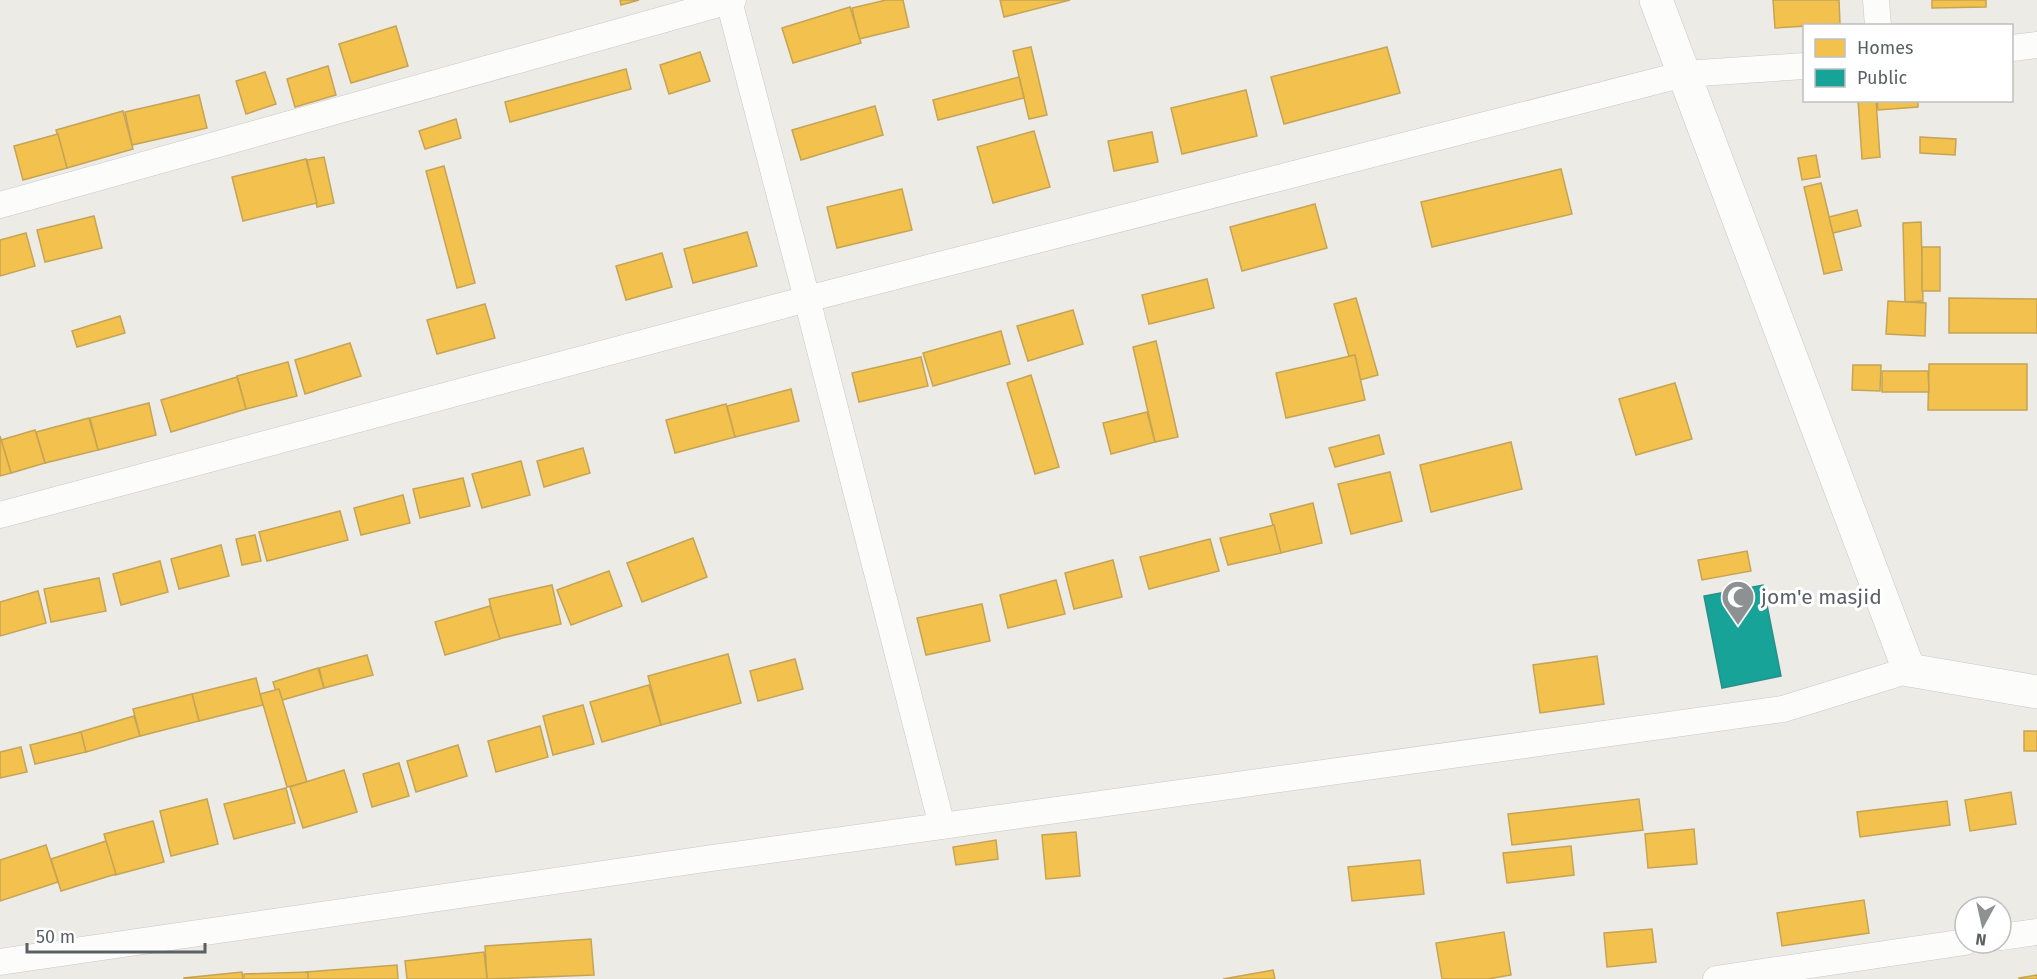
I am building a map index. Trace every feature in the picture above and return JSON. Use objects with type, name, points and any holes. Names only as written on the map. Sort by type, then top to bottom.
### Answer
[{"type":"street","points":[[1656,0],[1910,670]]},
{"type":"street","points":[[1876,0],[1878,24]]},
{"type":"street","points":[[0,205],[731,1],[942,826]]},
{"type":"street","points":[[2013,48],[2037,45]]},
{"type":"street","points":[[0,515],[807,299],[1684,74],[1803,66]]},
{"type":"street","points":[[0,962],[942,826],[1783,709],[1910,670],[2037,692]]},
{"type":"street","points":[[2013,935],[2037,932]]},
{"type":"street","points":[[1716,979],[1953,944]]},
{"type":"building: Homes","points":[[620,0],[639,0],[621,5]]},
{"type":"building: Homes","points":[[886,0],[903,0],[909,27],[859,39],[852,8]]},
{"type":"building: Homes","points":[[1000,0],[1070,0],[1004,17]]},
{"type":"building: Homes","points":[[1773,0],[1839,0],[1840,24],[1803,24],[1803,26],[1775,28]]},
{"type":"building: Homes","points":[[1932,0],[1986,0],[1986,7],[1932,8]]},
{"type":"building: Homes","points":[[850,7],[861,43],[793,63],[782,28]]},
{"type":"building: Homes","points":[[396,26],[408,66],[351,83],[339,44]]},
{"type":"building: Homes","points":[[1031,47],[1047,115],[1029,119],[1013,51]]},
{"type":"building: Homes","points":[[1387,47],[1400,93],[1284,124],[1271,77]]},
{"type":"building: Homes","points":[[700,52],[710,81],[669,94],[660,65]]},
{"type":"building: Homes","points":[[328,66],[336,95],[295,107],[287,79]]},
{"type":"building: Homes","points":[[626,69],[631,89],[510,122],[505,102]]},
{"type":"building: Homes","points":[[265,72],[276,104],[246,114],[236,81]]},
{"type":"building: Homes","points":[[1019,77],[1024,98],[938,120],[933,100]]},
{"type":"building: Homes","points":[[1246,90],[1257,136],[1182,154],[1171,108]]},
{"type":"building: Homes","points":[[199,95],[207,128],[132,145],[125,112]]},
{"type":"building: Homes","points":[[1858,102],[1876,102],[1880,157],[1862,159]]},
{"type":"building: Homes","points":[[1877,102],[1918,102],[1918,107],[1878,110]]},
{"type":"building: Homes","points":[[875,106],[883,135],[801,160],[792,130]]},
{"type":"building: Homes","points":[[123,111],[133,149],[67,168],[56,130]]},
{"type":"building: Homes","points":[[456,119],[461,138],[425,149],[419,131]]},
{"type":"building: Homes","points":[[1034,131],[1050,187],[993,203],[977,147]]},
{"type":"building: Homes","points":[[1152,132],[1158,162],[1114,171],[1108,141]]},
{"type":"building: Homes","points":[[58,134],[67,168],[23,180],[14,146]]},
{"type":"building: Homes","points":[[1920,137],[1956,139],[1955,155],[1920,153]]},
{"type":"building: Homes","points":[[1816,155],[1820,177],[1802,180],[1798,158]]},
{"type":"building: Homes","points":[[324,157],[334,203],[317,207],[307,160]]},
{"type":"building: Homes","points":[[306,159],[317,203],[243,221],[232,177]]},
{"type":"building: Homes","points":[[444,166],[475,283],[457,288],[426,171]]},
{"type":"building: Homes","points":[[1561,169],[1572,214],[1432,247],[1421,202]]},
{"type":"building: Homes","points":[[1821,183],[1842,270],[1824,274],[1804,187]]},
{"type":"building: Homes","points":[[902,189],[912,230],[837,248],[827,207]]},
{"type":"building: Homes","points":[[1315,204],[1327,248],[1242,271],[1230,227]]},
{"type":"building: Homes","points":[[1857,210],[1861,226],[1833,233],[1829,217]]},
{"type":"building: Homes","points":[[94,216],[102,248],[45,262],[37,230]]},
{"type":"building: Homes","points":[[1921,222],[1923,301],[1905,302],[1903,223]]},
{"type":"building: Homes","points":[[747,232],[757,266],[693,283],[684,249]]},
{"type":"building: Homes","points":[[26,233],[35,266],[0,276],[0,240]]},
{"type":"building: Homes","points":[[1922,247],[1940,247],[1940,291],[1922,291]]},
{"type":"building: Homes","points":[[662,253],[672,287],[626,300],[616,266]]},
{"type":"building: Homes","points":[[1207,279],[1214,308],[1149,324],[1142,295]]},
{"type":"building: Homes","points":[[1356,298],[1378,375],[1356,381],[1334,304]]},
{"type":"building: Homes","points":[[1949,298],[2037,299],[2037,333],[1949,333]]},
{"type":"building: Homes","points":[[1888,301],[1926,303],[1925,336],[1886,334]]},
{"type":"building: Homes","points":[[485,304],[495,338],[437,354],[427,320]]},
{"type":"building: Homes","points":[[1073,310],[1083,344],[1028,361],[1017,326]]},
{"type":"building: Homes","points":[[120,316],[125,333],[77,347],[72,331]]},
{"type":"building: Homes","points":[[1001,331],[1010,364],[933,386],[923,353]]},
{"type":"building: Homes","points":[[1156,341],[1178,437],[1155,442],[1133,347]]},
{"type":"building: Homes","points":[[350,343],[361,376],[305,394],[295,360]]},
{"type":"building: Homes","points":[[1355,355],[1365,400],[1286,418],[1276,373]]},
{"type":"building: Homes","points":[[921,357],[928,386],[859,402],[852,373]]},
{"type":"building: Homes","points":[[288,362],[297,396],[246,409],[237,376]]},
{"type":"building: Homes","points":[[1929,364],[2027,364],[2027,410],[1928,410]]},
{"type":"building: Homes","points":[[1853,365],[1881,365],[1880,391],[1852,390]]},
{"type":"building: Homes","points":[[1882,371],[1928,371],[1929,392],[1882,392]]},
{"type":"building: Homes","points":[[1031,375],[1059,467],[1035,474],[1007,383]]},
{"type":"building: Homes","points":[[237,377],[246,409],[171,432],[161,400]]},
{"type":"building: Homes","points":[[1675,383],[1692,439],[1636,455],[1619,399]]},
{"type":"building: Homes","points":[[791,389],[799,421],[735,437],[727,406]]},
{"type":"building: Homes","points":[[149,403],[156,435],[98,450],[90,418]]},
{"type":"building: Homes","points":[[726,404],[735,437],[675,453],[666,420]]},
{"type":"building: Homes","points":[[1147,412],[1155,442],[1111,454],[1103,423]]},
{"type":"building: Homes","points":[[89,418],[98,450],[45,463],[36,432]]},
{"type":"building: Homes","points":[[35,430],[45,463],[11,473],[1,440]]},
{"type":"building: Homes","points":[[1379,435],[1384,454],[1335,467],[1329,448]]},
{"type":"building: Homes","points":[[0,436],[11,473],[0,476]]},
{"type":"building: Homes","points":[[1511,442],[1522,489],[1431,512],[1420,465]]},
{"type":"building: Homes","points":[[583,448],[590,473],[544,487],[537,461]]},
{"type":"building: Homes","points":[[521,461],[530,495],[482,508],[472,474]]},
{"type":"building: Homes","points":[[1390,472],[1402,521],[1351,534],[1338,484]]},
{"type":"building: Homes","points":[[463,478],[470,506],[420,518],[413,489]]},
{"type":"building: Homes","points":[[403,495],[410,523],[361,535],[354,508]]},
{"type":"building: Homes","points":[[1313,503],[1322,543],[1280,553],[1270,514]]},
{"type":"building: Homes","points":[[340,511],[348,540],[267,561],[259,532]]},
{"type":"building: Homes","points":[[1274,525],[1281,553],[1228,565],[1220,538]]},
{"type":"building: Homes","points":[[255,535],[261,561],[242,565],[236,539]]},
{"type":"building: Homes","points":[[693,538],[707,577],[642,602],[627,563]]},
{"type":"building: Homes","points":[[1210,539],[1219,571],[1149,589],[1140,557]]},
{"type":"building: Homes","points":[[221,545],[229,576],[179,589],[171,559]]},
{"type":"building: Homes","points":[[1747,551],[1751,571],[1702,580],[1698,560]]},
{"type":"building: Homes","points":[[1113,560],[1122,597],[1074,609],[1065,573]]},
{"type":"building: Homes","points":[[160,561],[168,592],[121,605],[113,574]]},
{"type":"building: Homes","points":[[609,571],[622,606],[571,625],[557,590]]},
{"type":"building: Homes","points":[[99,578],[106,611],[51,622],[44,589]]},
{"type":"building: Homes","points":[[1056,580],[1065,614],[1008,628],[1000,595]]},
{"type":"building: Homes","points":[[552,585],[561,624],[498,639],[489,599]]},
{"type":"building: Homes","points":[[38,591],[46,623],[0,636],[0,602]]},
{"type":"building: Homes","points":[[982,604],[990,641],[926,655],[917,618]]},
{"type":"building: Homes","points":[[490,606],[500,639],[445,655],[435,622]]},
{"type":"building: Homes","points":[[728,654],[741,703],[661,725],[648,676]]},
{"type":"building: Homes","points":[[367,655],[373,675],[324,688],[319,668]]},
{"type":"building: Homes","points":[[1597,656],[1604,704],[1540,713],[1533,665]]},
{"type":"building: Homes","points":[[795,659],[803,689],[758,701],[750,671]]},
{"type":"building: Homes","points":[[318,668],[324,688],[279,701],[273,682]]},
{"type":"building: Homes","points":[[256,678],[263,705],[199,721],[192,694]]},
{"type":"building: Homes","points":[[649,685],[661,725],[602,742],[590,702]]},
{"type":"building: Homes","points":[[279,689],[307,782],[287,787],[260,694]]},
{"type":"building: Homes","points":[[192,694],[199,721],[140,736],[133,709]]},
{"type":"building: Homes","points":[[583,705],[594,744],[553,755],[543,716]]},
{"type":"building: Homes","points":[[134,716],[140,736],[86,752],[80,732]]},
{"type":"building: Homes","points":[[540,726],[548,757],[496,772],[488,741]]},
{"type":"building: Homes","points":[[2024,731],[2037,731],[2037,751],[2024,751]]},
{"type":"building: Homes","points":[[81,732],[86,752],[35,764],[30,745]]},
{"type":"building: Homes","points":[[458,745],[467,776],[416,792],[407,761]]},
{"type":"building: Homes","points":[[21,747],[27,772],[0,778],[0,752]]},
{"type":"building: Homes","points":[[399,763],[409,796],[372,807],[363,774]]},
{"type":"building: Homes","points":[[344,770],[357,812],[303,828],[290,787]]},
{"type":"building: Homes","points":[[286,788],[295,823],[234,839],[224,804]]},
{"type":"building: Homes","points":[[2011,792],[2016,824],[1970,831],[1965,800]]},
{"type":"building: Homes","points":[[207,799],[218,844],[171,856],[160,811]]},
{"type":"building: Homes","points":[[1639,799],[1643,830],[1512,845],[1508,814]]},
{"type":"building: Homes","points":[[1947,801],[1950,825],[1860,837],[1857,812]]},
{"type":"building: Homes","points":[[153,821],[164,862],[115,875],[104,834]]},
{"type":"building: Homes","points":[[1694,829],[1697,864],[1648,868],[1645,834]]},
{"type":"building: Homes","points":[[1076,832],[1080,876],[1046,879],[1042,835]]},
{"type":"building: Homes","points":[[996,840],[998,859],[956,865],[953,847]]},
{"type":"building: Homes","points":[[106,841],[116,874],[61,891],[51,859]]},
{"type":"building: Homes","points":[[46,845],[58,882],[0,901],[0,860]]},
{"type":"building: Homes","points":[[1571,846],[1574,875],[1507,883],[1503,853]]},
{"type":"building: Homes","points":[[1420,860],[1424,894],[1352,901],[1348,867]]},
{"type":"building: Homes","points":[[1864,900],[1869,933],[1782,946],[1777,913]]},
{"type":"building: Homes","points":[[1652,929],[1656,962],[1607,967],[1604,933]]},
{"type":"building: Homes","points":[[1504,932],[1511,975],[1488,979],[1442,979],[1436,943]]},
{"type":"building: Homes","points":[[591,939],[594,975],[487,979],[485,946]]},
{"type":"building: Homes","points":[[484,952],[487,979],[407,979],[405,961]]},
{"type":"building: Homes","points":[[397,965],[398,979],[307,979],[306,972]]},
{"type":"building: Homes","points":[[1273,970],[1275,979],[1223,979]]},
{"type":"building: Homes","points":[[242,972],[243,979],[184,979],[184,978]]},
{"type":"building: Homes","points":[[308,972],[308,979],[244,979],[244,974]]},
{"type":"building: Homes","points":[[2037,975],[2037,979],[2019,978]]},
{"type":"building: Public","points":[[1763,585],[1781,676],[1722,688],[1704,596]]},
{"type":"place","name":"jom'e masjid","points":[[1738,626]]}]
